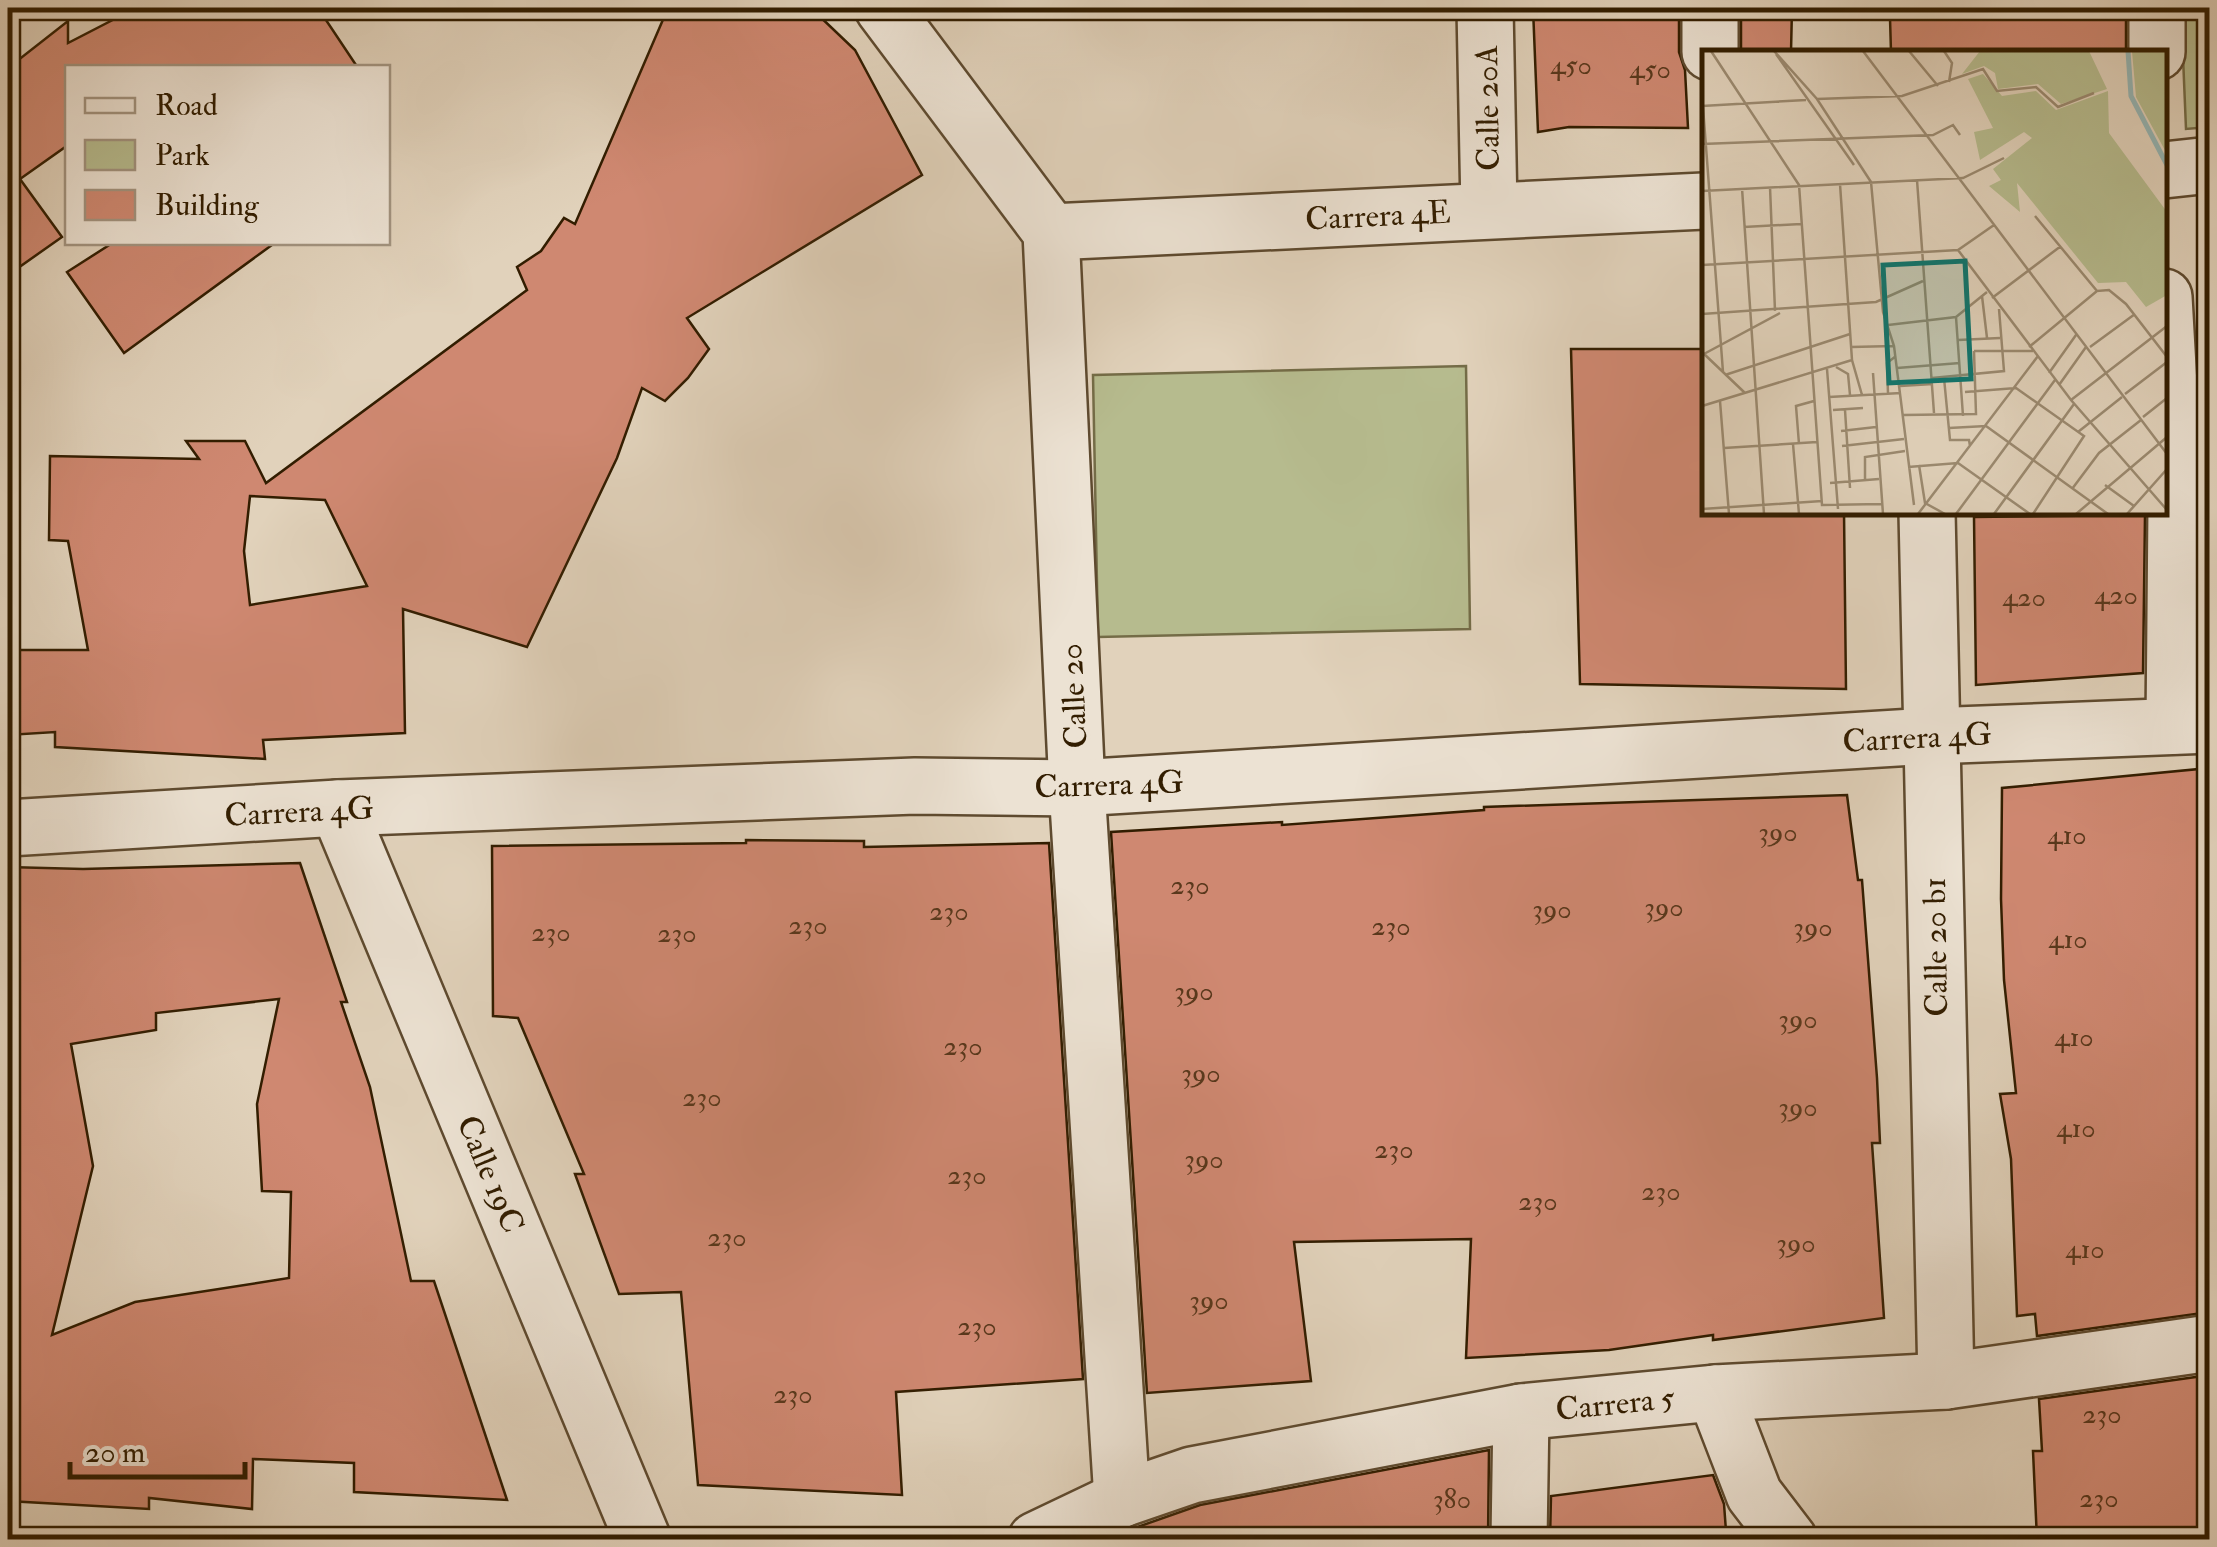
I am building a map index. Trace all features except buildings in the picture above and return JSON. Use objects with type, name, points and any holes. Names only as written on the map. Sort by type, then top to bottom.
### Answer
[{"type":"street","points":[[883,8],[1051,232]]},
{"type":"street","name":"Calle 20A","points":[[1485,8],[1488,209]]},
{"type":"street","points":[[1710,8],[1710,50]]},
{"type":"street","points":[[2157,8],[2157,50]]},
{"type":"street","points":[[2167,170],[2210,165]]},
{"type":"street","name":"Carrera 4E","points":[[1051,232],[1702,201]]},
{"type":"street","name":"Calle 20","points":[[1051,232],[1077,788],[1122,1499]]},
{"type":"street","points":[[2167,319],[2193,507],[2192,726]]},
{"type":"street","name":"Calle 20 b1","points":[[1927,515],[1946,1381]]},
{"type":"street","name":"Carrera 4G","points":[[8,828],[338,808],[915,786],[1077,788],[1930,736],[2192,726]]},
{"type":"street","name":"Calle 19C","points":[[338,808],[643,1540]]},
{"type":"street","name":"Carrera 5","points":[[1036,1540],[1122,1499],[1192,1475],[1521,1412],[1715,1393],[1946,1381],[2210,1343]]},
{"type":"street","points":[[1715,1393],[1754,1494],[1789,1540]]},
{"type":"street","points":[[1519,1540],[1521,1412]]},
{"type":"green space","points":[[2181,8],[2209,8],[2209,127],[2186,129]]},
{"type":"green space","points":[[1466,366],[1470,629],[1098,637],[1093,375]]}]
